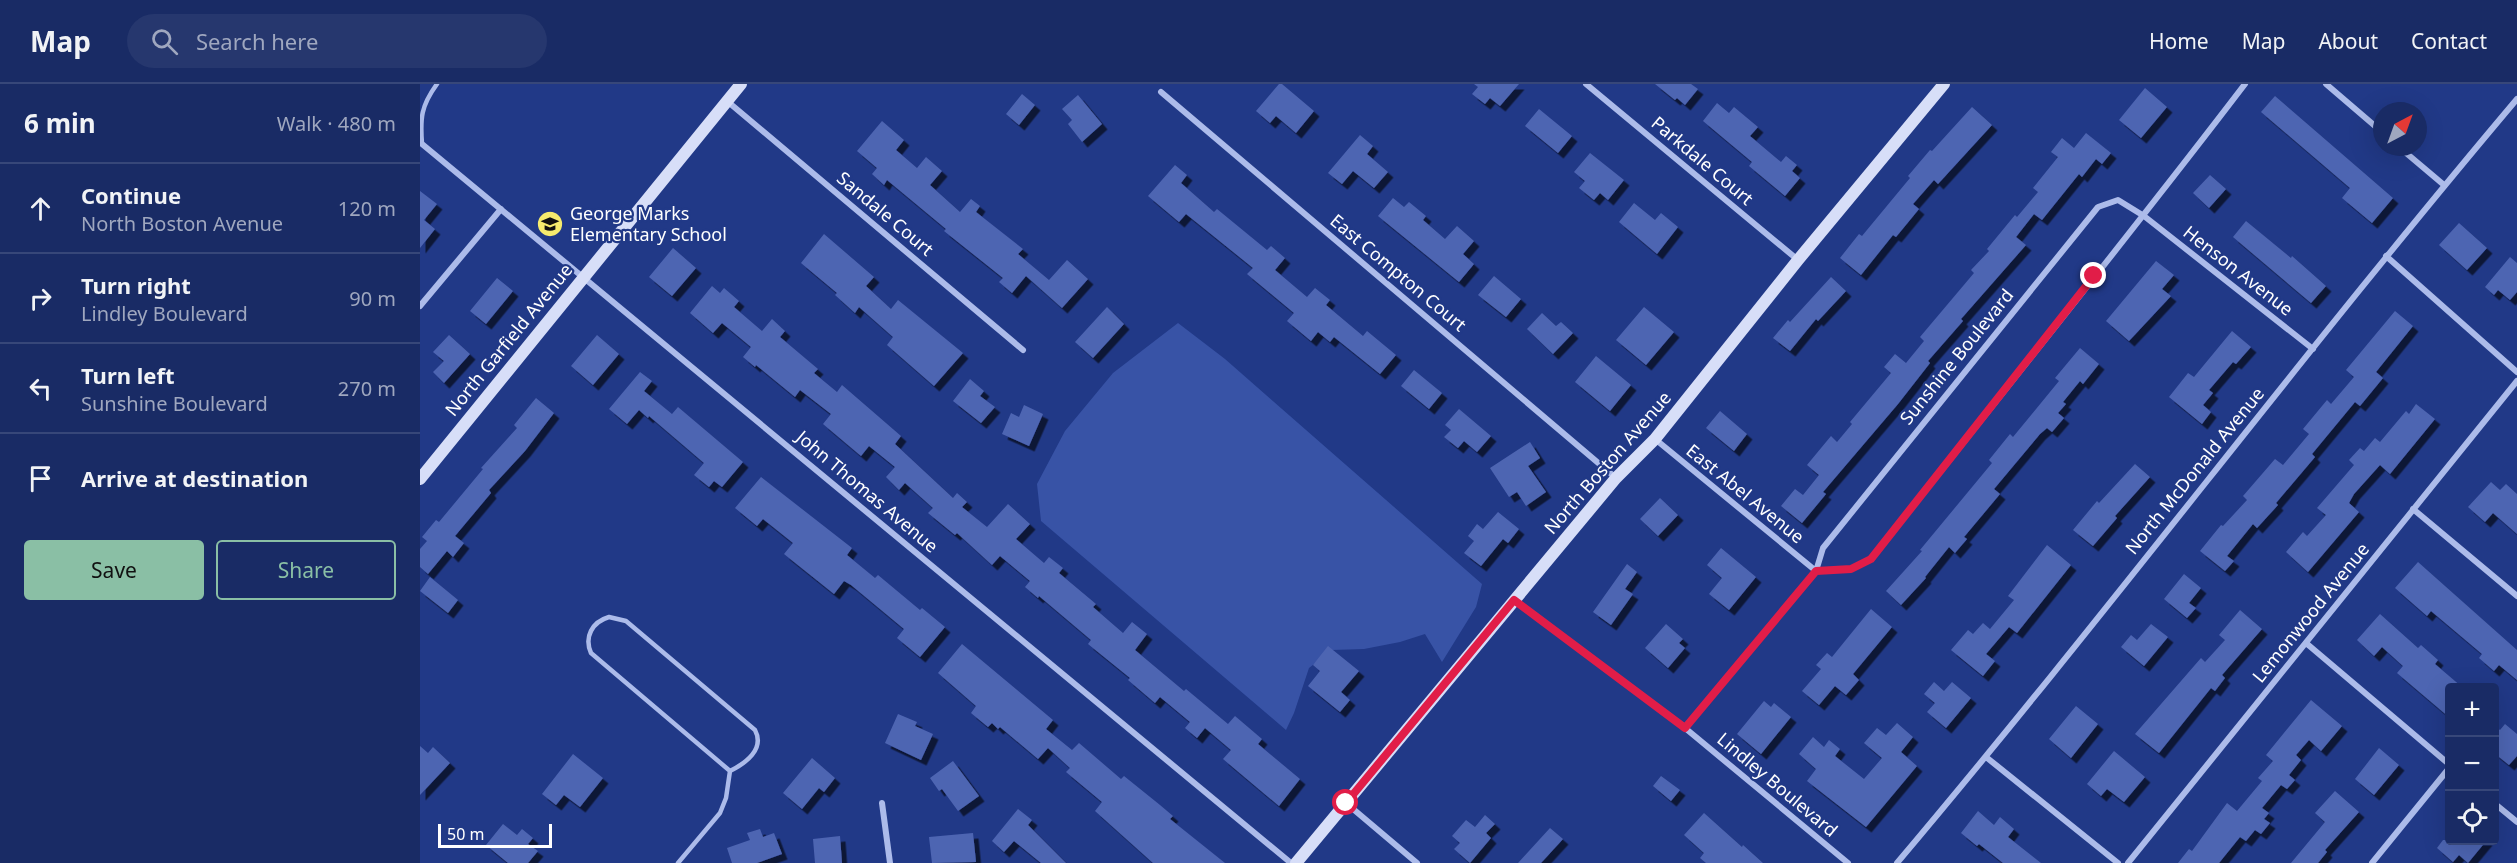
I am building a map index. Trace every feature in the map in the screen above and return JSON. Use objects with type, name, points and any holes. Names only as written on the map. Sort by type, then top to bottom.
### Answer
[{"type":"street","name":"North Garfield Avenue","points":[[420,479],[741,84]]},
{"type":"street","name":"Parkdale Court","points":[[1586,84],[1798,260]]},
{"type":"street","name":"North Boston Avenue","points":[[1294,863],[1616,478],[1655,440],[1798,260],[1944,84]]},
{"type":"street","points":[[1816,571],[1851,569],[1871,559],[2246,84]]},
{"type":"street","points":[[2326,84],[2373,124]]},
{"type":"street","name":"East Compton Court","points":[[1161,92],[1616,478]]},
{"type":"street","name":"North McDonald Avenue","points":[[1897,863],[1986,757],[2386,256],[2517,99]]},
{"type":"street","name":"Sandale Court","points":[[727,101],[1023,350]]},
{"type":"street","name":"John Thomas Avenue","points":[[421,143],[1294,863]]},
{"type":"street","points":[[2410,156],[2444,185]]},
{"type":"street","name":"Sunshine Boulevard","points":[[1685,728],[1816,571],[1823,548],[2098,207],[2118,200],[2144,216]]},
{"type":"street","points":[[420,306],[501,209]]},
{"type":"street","name":"Henson Avenue","points":[[2144,216],[2313,350]]},
{"type":"street","points":[[2386,256],[2517,372]]},
{"type":"street","name":"Lemonwood Avenue","points":[[2128,863],[2517,381]]},
{"type":"street","name":"East Abel Avenue","points":[[1655,440],[1816,571]]},
{"type":"street","points":[[2413,509],[2517,596]]},
{"type":"street","name":"Lindley Boulevard","points":[[1514,600],[1685,728],[1848,863]]},
{"type":"street","points":[[2306,642],[2445,762]]},
{"type":"street","points":[[1986,757],[2118,863]]},
{"type":"street","points":[[2372,863],[2445,772]]},
{"type":"street","points":[[882,803],[891,863]]},
{"type":"street","points":[[1346,803],[1417,863]]},
{"type":"street","points":[[2499,807],[2517,822]]},
{"type":"lane","points":[[421,143],[420,119],[427,99],[437,84]]},
{"type":"lane","points":[[678,863],[720,813],[726,798],[730,771],[744,762],[757,748],[758,740],[755,730],[626,621],[619,617],[609,617],[597,623],[588,638],[591,653],[730,771]]},
{"type":"shaded area","points":[[1178,323],[1225,359],[1482,584],[1476,607],[1442,662],[1425,634],[1364,649],[1332,650],[1309,668],[1286,730],[1041,521],[1037,484],[1065,431],[1113,373]]},
{"type":"building","points":[[1279,84],[1282,84],[1314,111],[1296,133],[1276,116],[1270,123],[1256,111]]},
{"type":"building","points":[[1474,84],[1519,84],[1500,106],[1490,98],[1485,104],[1472,94],[1478,87]]},
{"type":"building","points":[[1655,84],[1691,84],[1698,89],[1685,105]]},
{"type":"building","points":[[2145,88],[2167,107],[2141,138],[2119,120]]},
{"type":"building","points":[[1022,94],[1035,105],[1019,125],[1006,114]]},
{"type":"building","points":[[1078,95],[1102,124],[1082,142],[1068,124],[1072,120],[1062,109]]},
{"type":"building","points":[[2275,96],[2393,198],[2372,223],[2342,198],[2350,188],[2261,112]]},
{"type":"building","points":[[1717,103],[1729,113],[1734,107],[1758,127],[1750,136],[1781,162],[1786,156],[1797,165],[1792,171],[1800,178],[1785,196],[1749,166],[1752,162],[1703,121]]},
{"type":"building","points":[[1972,107],[1992,125],[1938,184],[1934,180],[1913,204],[1919,209],[1896,237],[1893,235],[1861,275],[1840,258],[1859,234],[1862,236],[1930,150],[1932,151]]},
{"type":"building","points":[[1539,109],[1572,136],[1558,153],[1525,126]]},
{"type":"building","points":[[882,121],[904,140],[896,150],[917,168],[926,157],[942,171],[930,185],[960,212],[971,199],[980,206],[976,212],[1023,249],[1018,254],[1049,280],[1067,260],[1088,279],[1062,308],[1026,276],[1012,293],[999,282],[1003,278],[944,231],[946,229],[887,180],[884,185],[872,174],[877,168],[857,151]]},
{"type":"building","points":[[2086,133],[2111,153],[2102,164],[2096,159],[2082,177],[2079,174],[2042,220],[2034,214],[2016,237],[2026,245],[1961,319],[1963,321],[1928,361],[1930,363],[1898,404],[1823,492],[1826,494],[1802,523],[1781,506],[1795,489],[1803,495],[1819,475],[1807,465],[1831,436],[1837,442],[1852,424],[1850,422],[1891,373],[1884,367],[1895,354],[1906,363],[1924,341],[1920,337],[1974,273],[1971,270],[1989,251],[1987,249],[2015,215],[2017,217],[2038,192],[2033,188],[2058,157],[2051,152],[2062,138],[2074,148]]},
{"type":"building","points":[[1360,135],[1373,146],[1367,154],[1388,172],[1374,188],[1353,171],[1342,184],[1328,173]]},
{"type":"building","points":[[1590,153],[1624,180],[1608,200],[1600,193],[1594,200],[1579,188],[1585,181],[1574,172]]},
{"type":"building","points":[[1175,165],[1187,175],[1181,183],[1214,212],[1217,209],[1267,250],[1271,246],[1285,258],[1275,270],[1307,297],[1315,288],[1330,300],[1326,305],[1363,336],[1367,331],[1396,355],[1380,374],[1334,337],[1330,342],[1318,332],[1311,341],[1287,321],[1294,313],[1247,274],[1253,268],[1186,214],[1179,222],[1148,196]]},
{"type":"building","points":[[2210,175],[2226,189],[2209,208],[2193,193]]},
{"type":"building","points":[[420,191],[437,204],[424,220],[435,229],[420,248]]},
{"type":"building","points":[[1393,198],[1404,207],[1409,202],[1426,216],[1423,220],[1445,239],[1457,226],[1474,241],[1463,254],[1474,264],[1459,282],[1378,216]]},
{"type":"building","points":[[1634,203],[1655,220],[1661,213],[1678,227],[1657,254],[1619,222]]},
{"type":"building","points":[[2246,221],[2291,258],[2292,256],[2326,286],[2311,303],[2233,237]]},
{"type":"building","points":[[2459,223],[2487,248],[2467,270],[2439,245]]},
{"type":"building","points":[[824,234],[874,277],[866,286],[891,309],[898,300],[963,353],[934,386],[887,345],[893,337],[859,307],[855,313],[835,295],[837,293],[801,263]]},
{"type":"building","points":[[673,248],[696,268],[672,296],[649,277]]},
{"type":"building","points":[[2510,257],[2517,263],[2517,292],[2510,300],[2498,290],[2494,295],[2485,287]]},
{"type":"building","points":[[2156,261],[2174,275],[2162,289],[2171,296],[2129,341],[2106,321]]},
{"type":"building","points":[[1494,276],[1521,299],[1506,317],[1478,295]]},
{"type":"building","points":[[1831,277],[1846,291],[1818,321],[1816,319],[1790,351],[1773,338]]},
{"type":"building","points":[[497,278],[513,291],[486,324],[470,311]]},
{"type":"building","points":[[712,286],[720,293],[724,288],[739,301],[734,307],[762,331],[772,319],[785,331],[780,337],[818,369],[814,373],[837,392],[842,385],[901,436],[895,444],[953,498],[957,493],[967,502],[962,507],[987,527],[1008,504],[1030,524],[1016,539],[1044,563],[1049,557],[1063,568],[1059,573],[1096,604],[1093,607],[1123,633],[1132,622],[1147,634],[1135,650],[1228,724],[1235,716],[1262,739],[1258,744],[1300,779],[1279,806],[1223,759],[1231,750],[1205,728],[1197,738],[1185,728],[1190,722],[1160,697],[1155,703],[1128,680],[1130,678],[1088,644],[1091,640],[1025,587],[1030,581],[1000,556],[992,565],[957,533],[955,535],[928,513],[933,508],[905,483],[899,490],[886,477],[895,467],[869,446],[861,456],[823,424],[831,414],[800,390],[795,397],[743,357],[751,347],[722,323],[713,333],[690,313]]},
{"type":"building","points":[[1107,307],[1124,324],[1093,358],[1075,342]]},
{"type":"building","points":[[1644,307],[1674,332],[1646,365],[1616,340]]},
{"type":"building","points":[[2395,311],[2413,326],[2376,372],[2383,378],[2360,406],[2355,402],[2312,454],[2315,457],[2276,503],[2278,505],[2257,528],[2253,524],[2227,556],[2234,561],[2225,571],[2200,551],[2221,525],[2223,526],[2247,500],[2243,496],[2275,459],[2283,465],[2309,434],[2303,429],[2327,400],[2331,404],[2354,377],[2346,370]]},
{"type":"building","points":[[1542,313],[1556,326],[1561,322],[1573,333],[1553,354],[1527,329]]},
{"type":"building","points":[[2232,331],[2251,347],[2236,364],[2233,362],[2209,390],[2213,393],[2203,405],[2211,412],[2202,424],[2169,397],[2188,373],[2194,377]]},
{"type":"building","points":[[449,335],[470,354],[444,383],[433,372],[444,361],[433,352]]},
{"type":"building","points":[[597,335],[619,354],[593,385],[571,366]]},
{"type":"building","points":[[2080,348],[2099,364],[2083,384],[2080,381],[2063,402],[2066,404],[2058,413],[2064,418],[2052,432],[2047,428],[2040,434],[1994,489],[2000,494],[1964,537],[1967,539],[1955,553],[1949,547],[1926,578],[1901,605],[1886,591],[1922,551],[1920,550],[1992,463],[1989,460],[2010,434],[2013,437],[2059,381],[2055,378]]},
{"type":"building","points":[[1596,356],[1631,385],[1610,411],[1575,382]]},
{"type":"building","points":[[1414,370],[1442,393],[1429,409],[1401,386]]},
{"type":"building","points":[[640,372],[652,381],[644,391],[672,414],[678,407],[743,462],[722,487],[714,481],[709,487],[694,475],[704,463],[649,416],[648,418],[639,410],[627,424],[609,409]]},
{"type":"building","points":[[970,379],[984,391],[980,396],[995,407],[981,423],[953,401]]},
{"type":"building","points":[[536,398],[554,413],[525,451],[489,490],[491,493],[455,536],[464,543],[453,557],[447,551],[428,574],[420,567],[420,549],[427,541],[422,537],[436,520],[439,522],[483,469],[481,468],[517,428],[514,425]]},
{"type":"building","points":[[2416,404],[2435,419],[2390,474],[2380,465],[2354,494],[2349,503],[2359,512],[2308,572],[2286,552],[2303,532],[2307,536],[2326,515],[2317,508],[2354,465],[2349,460],[2360,448],[2364,451],[2375,438],[2380,442],[2406,411],[2409,414]]},
{"type":"building","points":[[1024,405],[1043,414],[1029,446],[1002,434],[1011,413],[1019,417]]},
{"type":"building","points":[[1459,409],[1491,436],[1477,452],[1464,441],[1458,448],[1444,437],[1451,430],[1445,425]]},
{"type":"building","points":[[1720,411],[1747,434],[1734,451],[1706,428]]},
{"type":"building","points":[[1530,442],[1540,458],[1528,466],[1546,492],[1526,506],[1517,492],[1509,497],[1490,468]]},
{"type":"building","points":[[2135,464],[2150,477],[2115,516],[2117,518],[2093,546],[2073,530],[2097,501],[2099,503]]},
{"type":"building","points":[[761,477],[852,548],[847,555],[875,578],[878,575],[920,610],[922,608],[945,627],[920,657],[897,638],[904,629],[851,585],[844,581],[834,594],[784,554],[793,543],[763,519],[757,526],[735,508]]},
{"type":"building","points":[[2491,482],[2500,490],[2506,484],[2517,494],[2517,534],[2493,513],[2485,522],[2468,507]]},
{"type":"building","points":[[1660,498],[1678,515],[1658,536],[1640,519]]},
{"type":"building","points":[[1498,512],[1519,529],[1508,543],[1503,539],[1481,566],[1464,553],[1474,541],[1468,536],[1477,524],[1483,529]]},
{"type":"building","points":[[2047,545],[2071,565],[2017,633],[2009,627],[1986,654],[1995,661],[1983,676],[1951,650],[1968,630],[1973,634],[1983,623],[1990,629],[2014,600],[2008,596]]},
{"type":"building","points":[[1721,548],[1756,577],[1729,610],[1709,594],[1722,578],[1707,565]]},
{"type":"building","points":[[2418,562],[2517,650],[2517,680],[2499,665],[2494,671],[2479,658],[2482,654],[2431,611],[2427,616],[2395,588]]},
{"type":"building","points":[[1627,564],[1637,572],[1625,589],[1633,594],[1611,625],[1593,612]]},
{"type":"building","points":[[2184,574],[2201,588],[2189,603],[2196,608],[2187,618],[2164,599]]},
{"type":"building","points":[[430,577],[458,600],[448,613],[420,591]]},
{"type":"building","points":[[1871,609],[1892,627],[1853,674],[1859,680],[1846,695],[1835,686],[1819,705],[1802,691],[1821,669],[1816,665],[1827,653],[1832,657]]},
{"type":"building","points":[[2240,610],[2262,629],[2222,675],[2225,678],[2215,691],[2211,688],[2159,753],[2135,734],[2201,658],[2205,662],[2225,640],[2219,635]]},
{"type":"building","points":[[2380,614],[2418,648],[2421,645],[2438,660],[2435,664],[2457,683],[2445,683],[2445,714],[2397,673],[2403,666],[2382,647],[2374,656],[2357,640]]},
{"type":"building","points":[[1666,624],[1683,639],[1679,643],[1685,648],[1668,668],[1645,648]]},
{"type":"building","points":[[2151,624],[2168,637],[2144,666],[2121,647],[2131,635],[2137,640]]},
{"type":"building","points":[[962,644],[1053,720],[1046,729],[1072,750],[1079,743],[1121,779],[1124,776],[1173,816],[1170,819],[1225,863],[1153,863],[1095,811],[1102,802],[1066,772],[1070,768],[1048,748],[1038,759],[1000,727],[998,729],[992,723],[988,727],[971,713],[976,706],[938,673]]},
{"type":"building","points":[[1328,646],[1359,671],[1341,692],[1350,700],[1340,712],[1308,686],[1320,671],[1313,665]]},
{"type":"building","points":[[1934,682],[1944,691],[1952,682],[1971,698],[1946,728],[1927,712],[1935,703],[1924,694]]},
{"type":"building","points":[[2311,700],[2342,726],[2321,751],[2309,740],[2296,755],[2301,760],[2289,775],[2295,780],[2287,789],[2281,785],[2262,808],[2269,813],[2264,819],[2270,823],[2261,834],[2255,830],[2246,841],[2240,837],[2219,863],[2178,863],[2189,849],[2192,851],[2227,803],[2237,811],[2262,781],[2258,778],[2273,761],[2266,755]]},
{"type":"building","points":[[1764,701],[1771,707],[1774,703],[1791,717],[1761,754],[1737,734]]},
{"type":"building","points":[[2076,706],[2098,724],[2071,758],[2049,739]]},
{"type":"building","points":[[898,714],[917,722],[915,726],[933,734],[921,760],[885,743]]},
{"type":"building","points":[[1897,723],[1913,737],[1901,752],[1917,766],[1866,827],[1807,781],[1816,769],[1799,754],[1813,737],[1824,747],[1829,740],[1840,749],[1835,756],[1864,779],[1882,758],[1864,743],[1877,728],[1886,735]]},
{"type":"building","points":[[2505,724],[2517,734],[2517,756],[2509,765],[2499,757],[2500,730]]},
{"type":"building","points":[[420,746],[428,753],[433,747],[450,763],[420,795]]},
{"type":"building","points":[[2379,748],[2399,765],[2374,795],[2355,779]]},
{"type":"building","points":[[2114,751],[2145,777],[2124,802],[2107,789],[2101,796],[2087,784]]},
{"type":"building","points":[[573,754],[603,778],[580,807],[564,795],[556,805],[542,794]]},
{"type":"building","points":[[812,758],[835,778],[824,792],[819,788],[802,809],[783,793]]},
{"type":"building","points":[[953,761],[979,796],[958,811],[942,789],[939,791],[930,778]]},
{"type":"building","points":[[1661,776],[1680,790],[1671,801],[1653,786]]},
{"type":"building","points":[[2335,791],[2359,812],[2325,850],[2327,852],[2318,863],[2291,863],[2325,822],[2315,813]]},
{"type":"building","points":[[1018,809],[1032,820],[1028,825],[1066,863],[1041,863],[1014,841],[1004,852],[992,841]]},
{"type":"building","points":[[1978,811],[1994,825],[2000,817],[2014,829],[2008,837],[2041,863],[2003,863],[1961,833]]},
{"type":"building","points":[[1704,813],[1763,863],[1706,863],[1700,858],[1704,853],[1684,835]]},
{"type":"building","points":[[1485,815],[1495,824],[1486,833],[1491,838],[1470,863],[1454,849],[1460,843],[1452,836],[1466,820],[1475,827]]},
{"type":"building","points":[[503,824],[517,835],[522,829],[533,838],[528,844],[538,851],[528,863],[508,863],[486,845]]},
{"type":"building","points":[[1550,828],[1563,839],[1541,863],[1518,863]]},
{"type":"building","points":[[760,829],[763,837],[774,833],[782,854],[757,863],[732,863],[727,848],[750,840],[747,833]]},
{"type":"building","points":[[973,833],[976,862],[932,863],[929,837]]},
{"type":"building","points":[[840,836],[842,863],[815,863],[813,839]]},
{"type":"building","points":[[2443,840],[2445,840],[2445,845],[2483,845],[2468,863],[2459,855],[2453,862],[2437,848]]},
{"type":"place","name":"George Marks Elementary School","points":[[550,224]]},
{"type":"route","points":[[1346,803],[1514,600],[1685,728],[1816,571],[1851,569],[1871,559],[2094,276]]}]
